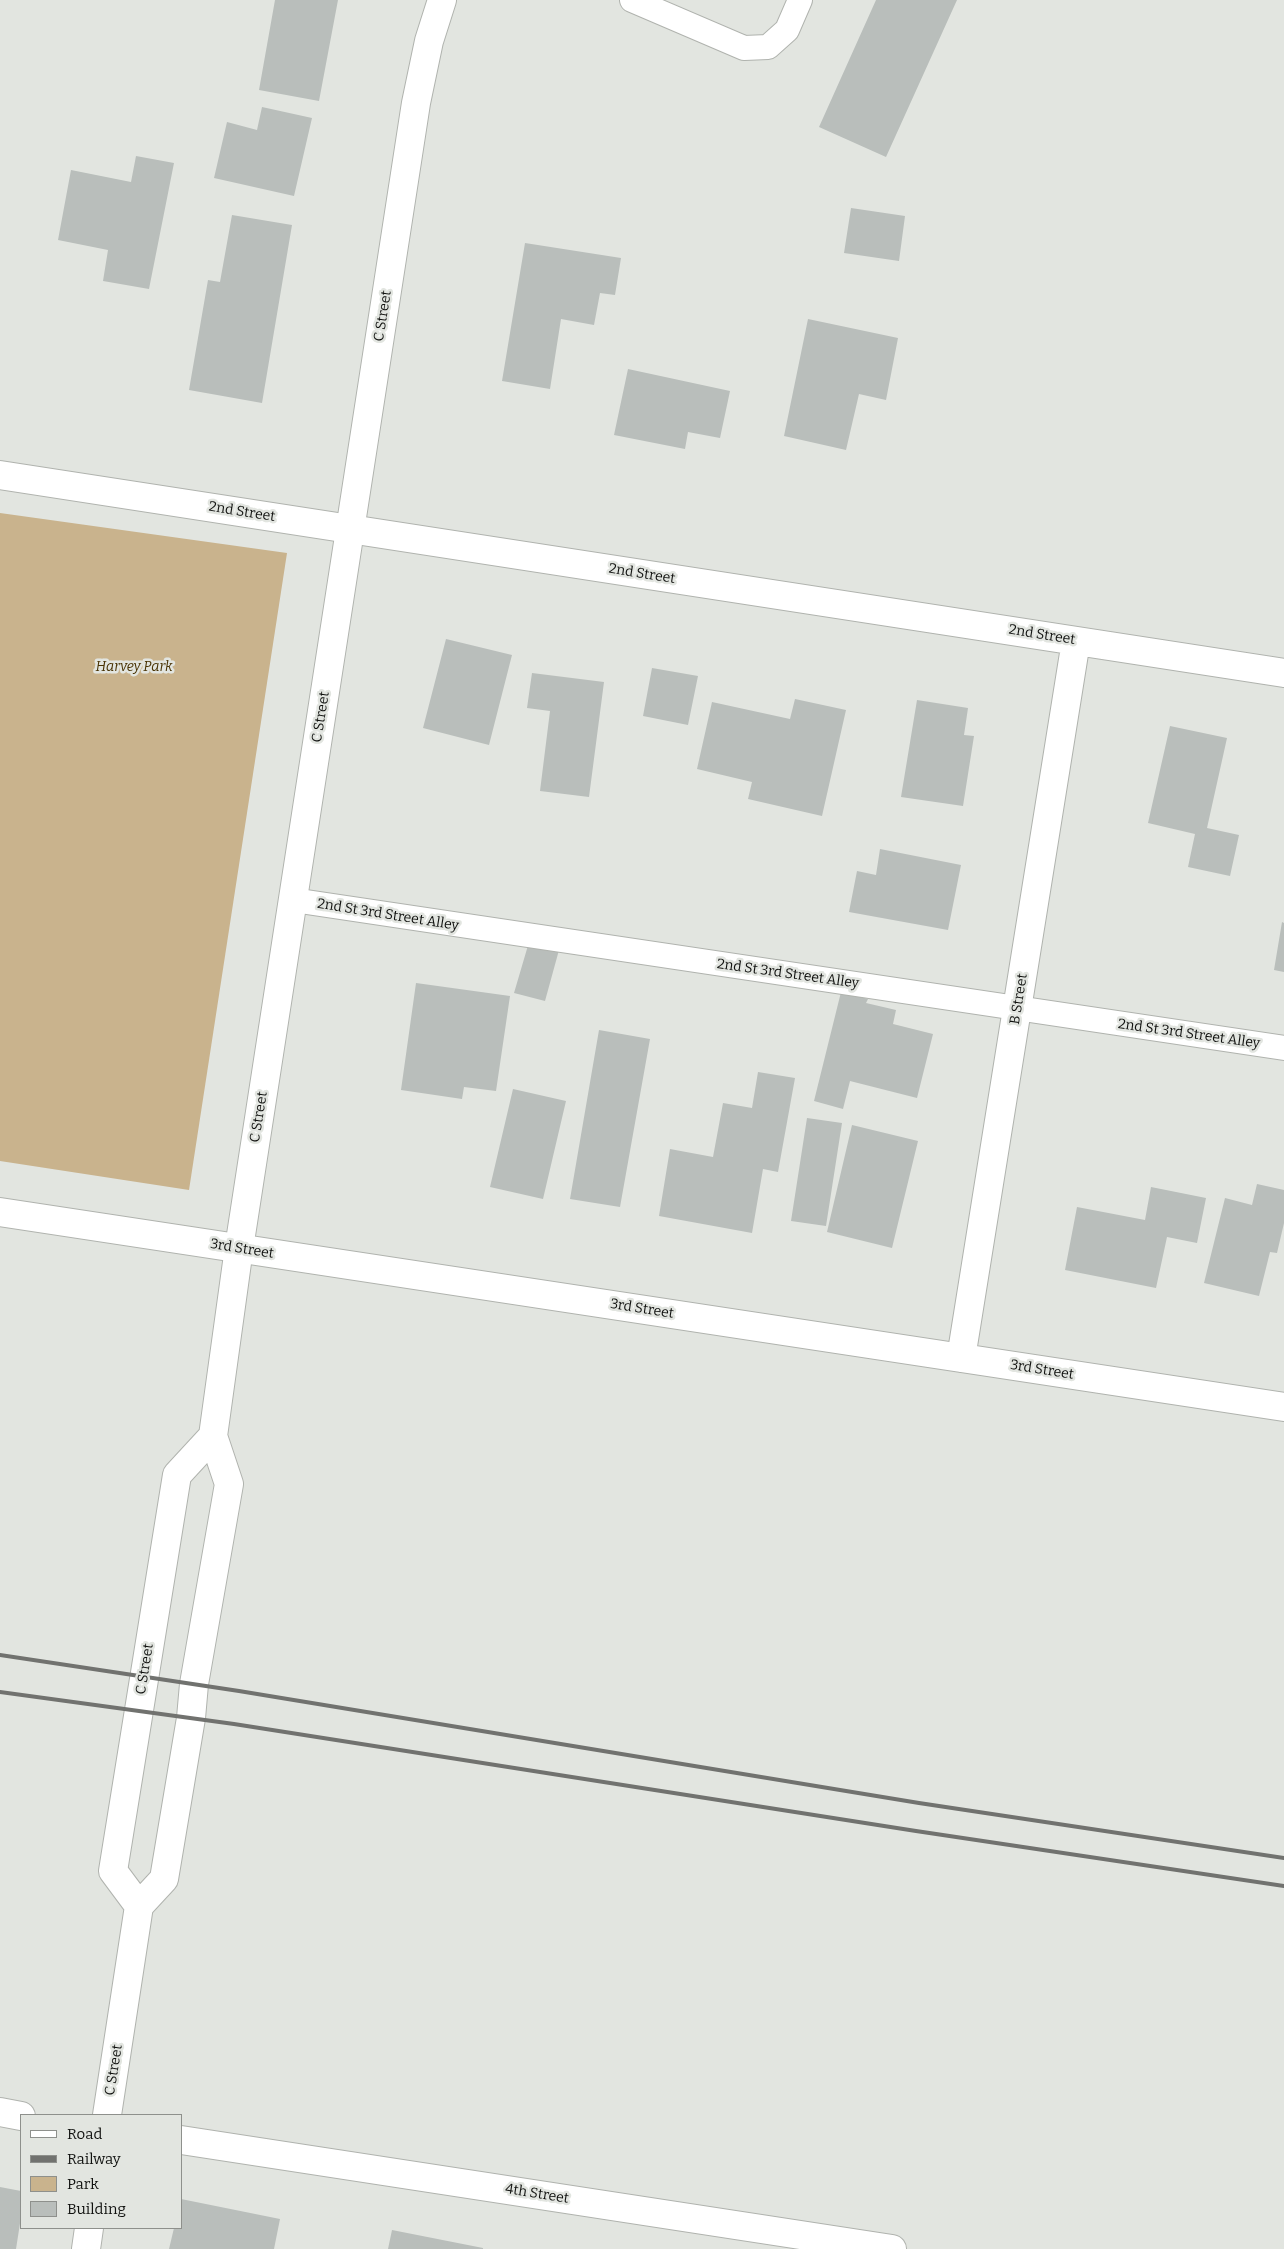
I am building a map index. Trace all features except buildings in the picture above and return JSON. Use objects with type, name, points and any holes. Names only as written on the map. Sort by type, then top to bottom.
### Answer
[{"type":"street","name":"C Street","points":[[107,2114],[139,1906],[164,1879],[191,1718],[194,1684],[229,1484],[213,1436],[239,1248],[416,103],[429,41],[442,0]]},
{"type":"street","name":"2nd Street","points":[[0,475],[1284,672]]},
{"type":"street","name":"B Street","points":[[961,1358],[1076,641]]},
{"type":"street","name":"3rd Street","points":[[0,1212],[1284,1407]]},
{"type":"street","name":"C Street","points":[[139,1906],[113,1870],[177,1475],[213,1436]]},
{"type":"street","points":[[0,2112],[20,2116]]},
{"type":"street","name":"4th Street","points":[[182,2140],[827,2244],[892,2249]]},
{"type":"street","points":[[86,2249],[89,2229]]},
{"type":"lane","points":[[632,0],[744,48],[768,47],[787,30],[800,0]]},
{"type":"lane","name":"2nd St 3rd Street Alley","points":[[293,900],[1284,1048]]},
{"type":"green space","name":"Harvey Park","points":[[0,513],[287,553],[189,1190],[0,1161]]},
{"type":"railway","points":[[0,1655],[239,1691],[919,1803],[1284,1858]]},
{"type":"railway","points":[[0,1692],[234,1724],[916,1831],[1284,1886]]}]
